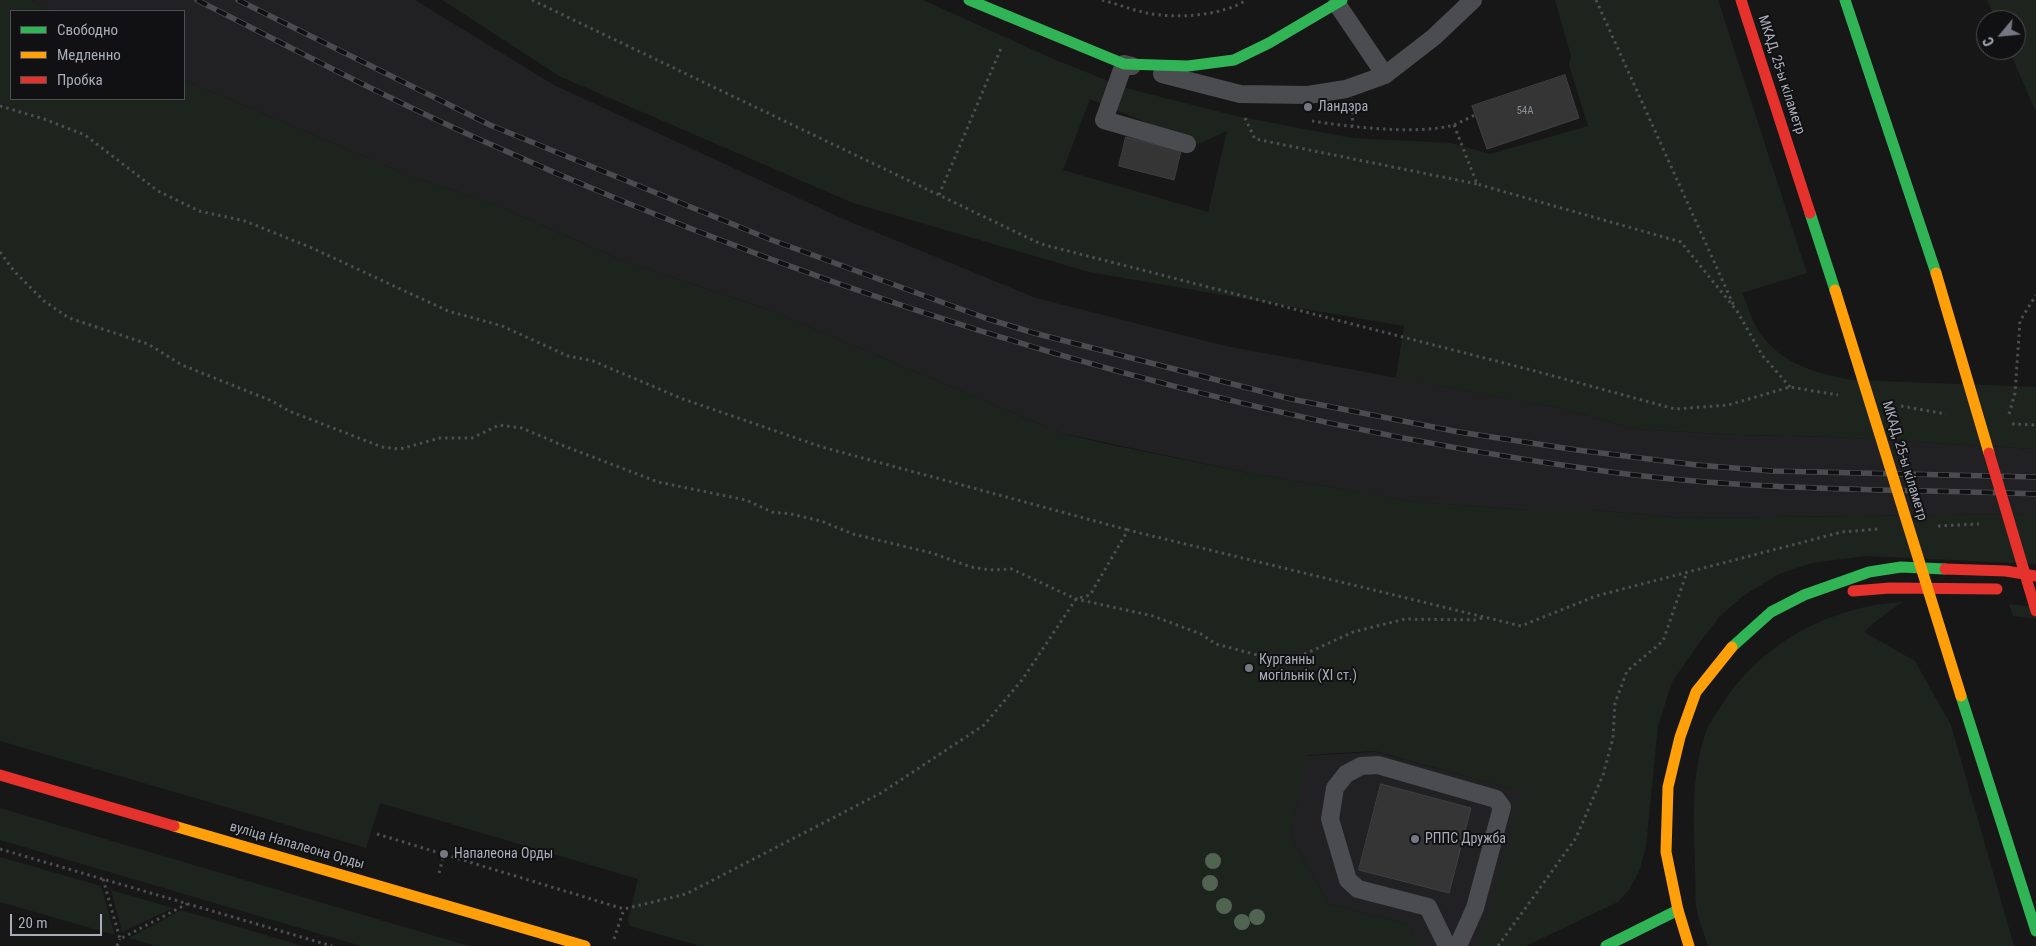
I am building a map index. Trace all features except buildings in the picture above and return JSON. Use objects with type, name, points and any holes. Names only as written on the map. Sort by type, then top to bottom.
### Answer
[{"type":"main road","points":[[969,0],[1124,64],[1188,66],[1234,60],[1269,43],[1339,2]]},
{"type":"main road","name":"МКАД, 25-ы кіламетр","points":[[1741,0],[2036,931]]},
{"type":"main road","points":[[1845,0],[1936,273],[2036,611]]},
{"type":"main road","points":[[1689,946],[1678,910],[1666,852],[1668,788],[1680,737],[1696,692],[1728,650],[1771,612],[1804,595],[1869,572],[1901,567],[2006,571],[2036,576]]},
{"type":"main road","points":[[1804,595],[1890,588],[2036,591]]},
{"type":"main road","name":"вуліца Напалеона Орды","points":[[0,775],[585,946]]},
{"type":"main road","points":[[1606,946],[1678,910]]},
{"type":"lane","points":[[1187,144],[1104,120],[1124,64],[1240,94],[1308,95],[1346,89],[1385,75],[1434,37],[1473,0]]},
{"type":"lane","points":[[1339,2],[1385,75]]},
{"type":"lane","points":[[1447,946],[1428,907],[1358,889],[1348,880],[1330,819],[1335,788],[1346,774],[1361,766],[1378,765],[1496,799],[1502,808],[1475,908],[1458,946]]},
{"type":"path","points":[[532,0],[1041,244],[1535,371],[1675,409],[1728,405],[1790,387],[1839,396]]},
{"type":"path","points":[[1102,0],[1149,14],[1199,16],[1225,9],[1246,0]]},
{"type":"path","points":[[1596,0],[1737,311],[1762,354],[1790,387]]},
{"type":"path","points":[[939,195],[1014,19]]},
{"type":"path","points":[[0,106],[44,119],[85,135],[158,191],[199,211],[245,222],[295,241],[448,311],[502,326],[568,356],[593,361],[684,399],[822,447],[1128,530],[1521,626],[1596,596],[1842,532],[1881,529]]},
{"type":"path","points":[[1251,114],[1242,113],[1255,139],[1477,184],[1681,242],[1737,311]]},
{"type":"path","points":[[1306,120],[1352,127],[1424,129],[1454,125],[1475,115]]},
{"type":"path","points":[[1454,125],[1477,184]]},
{"type":"path","points":[[0,252],[14,271],[44,301],[68,318],[148,344],[182,365],[272,401],[289,411],[340,429],[382,447],[400,449],[440,438],[472,438],[499,425],[522,428],[658,482],[746,500],[772,512],[821,521],[853,534],[932,553],[971,567],[990,570],[1012,569],[1076,599],[1153,616],[1201,634],[1216,644],[1280,661],[1306,653],[1353,632],[1405,619],[1476,620],[1485,617]]},
{"type":"path","points":[[2008,416],[2015,393],[2020,321],[2036,295]]},
{"type":"path","points":[[1898,406],[1947,414]]},
{"type":"path","points":[[2006,424],[2036,425]]},
{"type":"path","points":[[1930,526],[1988,524]]},
{"type":"path","points":[[377,834],[624,909],[686,894],[881,793],[984,726],[1022,680],[1076,599],[1090,594],[1128,530]]},
{"type":"path","points":[[1498,946],[1576,838],[1603,775],[1613,738],[1615,703],[1627,671],[1663,641],[1686,572]]},
{"type":"path","points":[[0,849],[332,946]]},
{"type":"path","points":[[103,879],[120,939],[117,946]]},
{"type":"path","points":[[120,939],[188,904]]},
{"type":"path","points":[[612,946],[624,909]]},
{"type":"shaded area","points":[[0,0],[32,0],[48,10],[10,10],[10,100],[185,100],[185,80],[408,175],[491,203],[619,259],[769,310],[1061,433],[1244,472],[1417,502],[1528,510],[1592,510],[1683,518],[2036,514],[2036,564],[1866,556],[1812,563],[1779,574],[1743,596],[1720,616],[1672,682],[1658,726],[1646,847],[1640,869],[1630,889],[1618,902],[1526,946],[1478,946],[1523,792],[1375,751],[1308,755],[1290,835],[1329,904],[1408,924],[1419,946],[700,946],[630,926],[628,920],[638,879],[380,803],[366,848],[0,741]]},
{"type":"shaded area","points":[[32,0],[415,0],[554,85],[846,220],[1036,298],[1226,346],[1559,408],[1636,429],[1737,435],[1834,437],[2036,449],[2036,514],[1683,518],[1592,510],[1528,510],[1416,502],[1244,472],[1061,433],[769,310],[619,259],[491,203],[408,175],[185,80],[185,10],[48,10]]},
{"type":"shaded area","points":[[442,0],[923,0],[1051,58],[1126,88],[1236,116],[1352,138],[1451,143],[1490,154],[1588,126],[1569,65],[1571,56],[1555,0],[1718,0],[1807,273],[1742,293],[1755,325],[1763,338],[1773,348],[1797,364],[1824,374],[1853,380],[2036,387],[2036,449],[1834,437],[1737,435],[1636,429],[1559,408],[1396,378],[1404,326],[1089,272],[853,203],[561,77]],"holes":[[[1090,99],[1198,144],[1227,131],[1208,212],[1063,170]]]},
{"type":"shaded area","points":[[1987,0],[2036,0],[2036,112],[2013,60],[2026,60],[2026,10],[1992,10]]},
{"type":"shaded area","points":[[1902,602],[1864,632],[1915,661],[1951,725],[2014,946],[1708,946],[1699,919],[1696,901],[1694,802],[1697,766],[1706,732],[1711,722],[1737,684],[1755,664],[1799,632],[1823,620],[1849,611],[1875,605]]},
{"type":"shaded area","points":[[2009,604],[2036,607],[2036,619],[2013,616]]},
{"type":"shaded area","points":[[1376,752],[1524,792],[1479,946],[1419,946],[1408,924],[1329,904],[1290,835],[1307,756]]},
{"type":"shaded area","points":[[0,808],[469,946],[361,946],[0,840]]},
{"type":"shaded area","points":[[0,857],[101,886],[115,935],[0,902]]},
{"type":"shaded area","points":[[111,890],[173,908],[122,932]]},
{"type":"shaded area","points":[[181,910],[303,946],[156,946],[129,938]]},
{"type":"railway","points":[[197,0],[411,108],[618,199],[755,253],[894,303],[1035,347],[1177,387],[1321,421],[1465,449],[1611,472],[1717,483],[1770,486],[2036,494]]},
{"type":"railway","points":[[238,0],[490,125],[769,239],[988,319],[1034,333],[1291,399],[1459,432],[1577,450],[1697,465],[1772,471],[2036,477]]},
{"type":"traffic: fast","points":[[969,0],[1124,64],[1188,66],[1234,60],[1269,43],[1342,0]]},
{"type":"traffic: fast","points":[[1845,0],[1936,273]]},
{"type":"traffic: fast","points":[[1810,213],[1835,290]]},
{"type":"traffic: fast","points":[[1732,647],[1771,612],[1804,595],[1869,572],[1901,567],[1945,569]]},
{"type":"traffic: fast","points":[[1961,696],[2036,931]]},
{"type":"traffic: fast","points":[[1606,946],[1678,910]]},
{"type":"traffic: slow","points":[[1936,273],[1989,453]]},
{"type":"traffic: slow","points":[[1835,290],[1961,696]]},
{"type":"traffic: slow","points":[[1689,946],[1678,910],[1666,852],[1668,787],[1680,737],[1696,692],[1732,647]]},
{"type":"traffic: slow","points":[[174,826],[585,946]]},
{"type":"traffic: jam","points":[[1741,0],[1810,213]]},
{"type":"traffic: jam","points":[[1989,453],[2036,611]]},
{"type":"traffic: jam","points":[[1945,569],[2006,571],[2036,576]]},
{"type":"traffic: jam","points":[[1853,591],[1890,588],[1997,589]]},
{"type":"traffic: jam","points":[[0,775],[174,826]]},
{"type":"place","name":"Ландэра","points":[[1308,107]]},
{"type":"place","name":"Курганны могільнік (XI ст.)","points":[[1249,668]]},
{"type":"place","name":"РППС Дружба","points":[[1415,839]]},
{"type":"place","name":"Напалеона Орды","points":[[444,854]]}]
